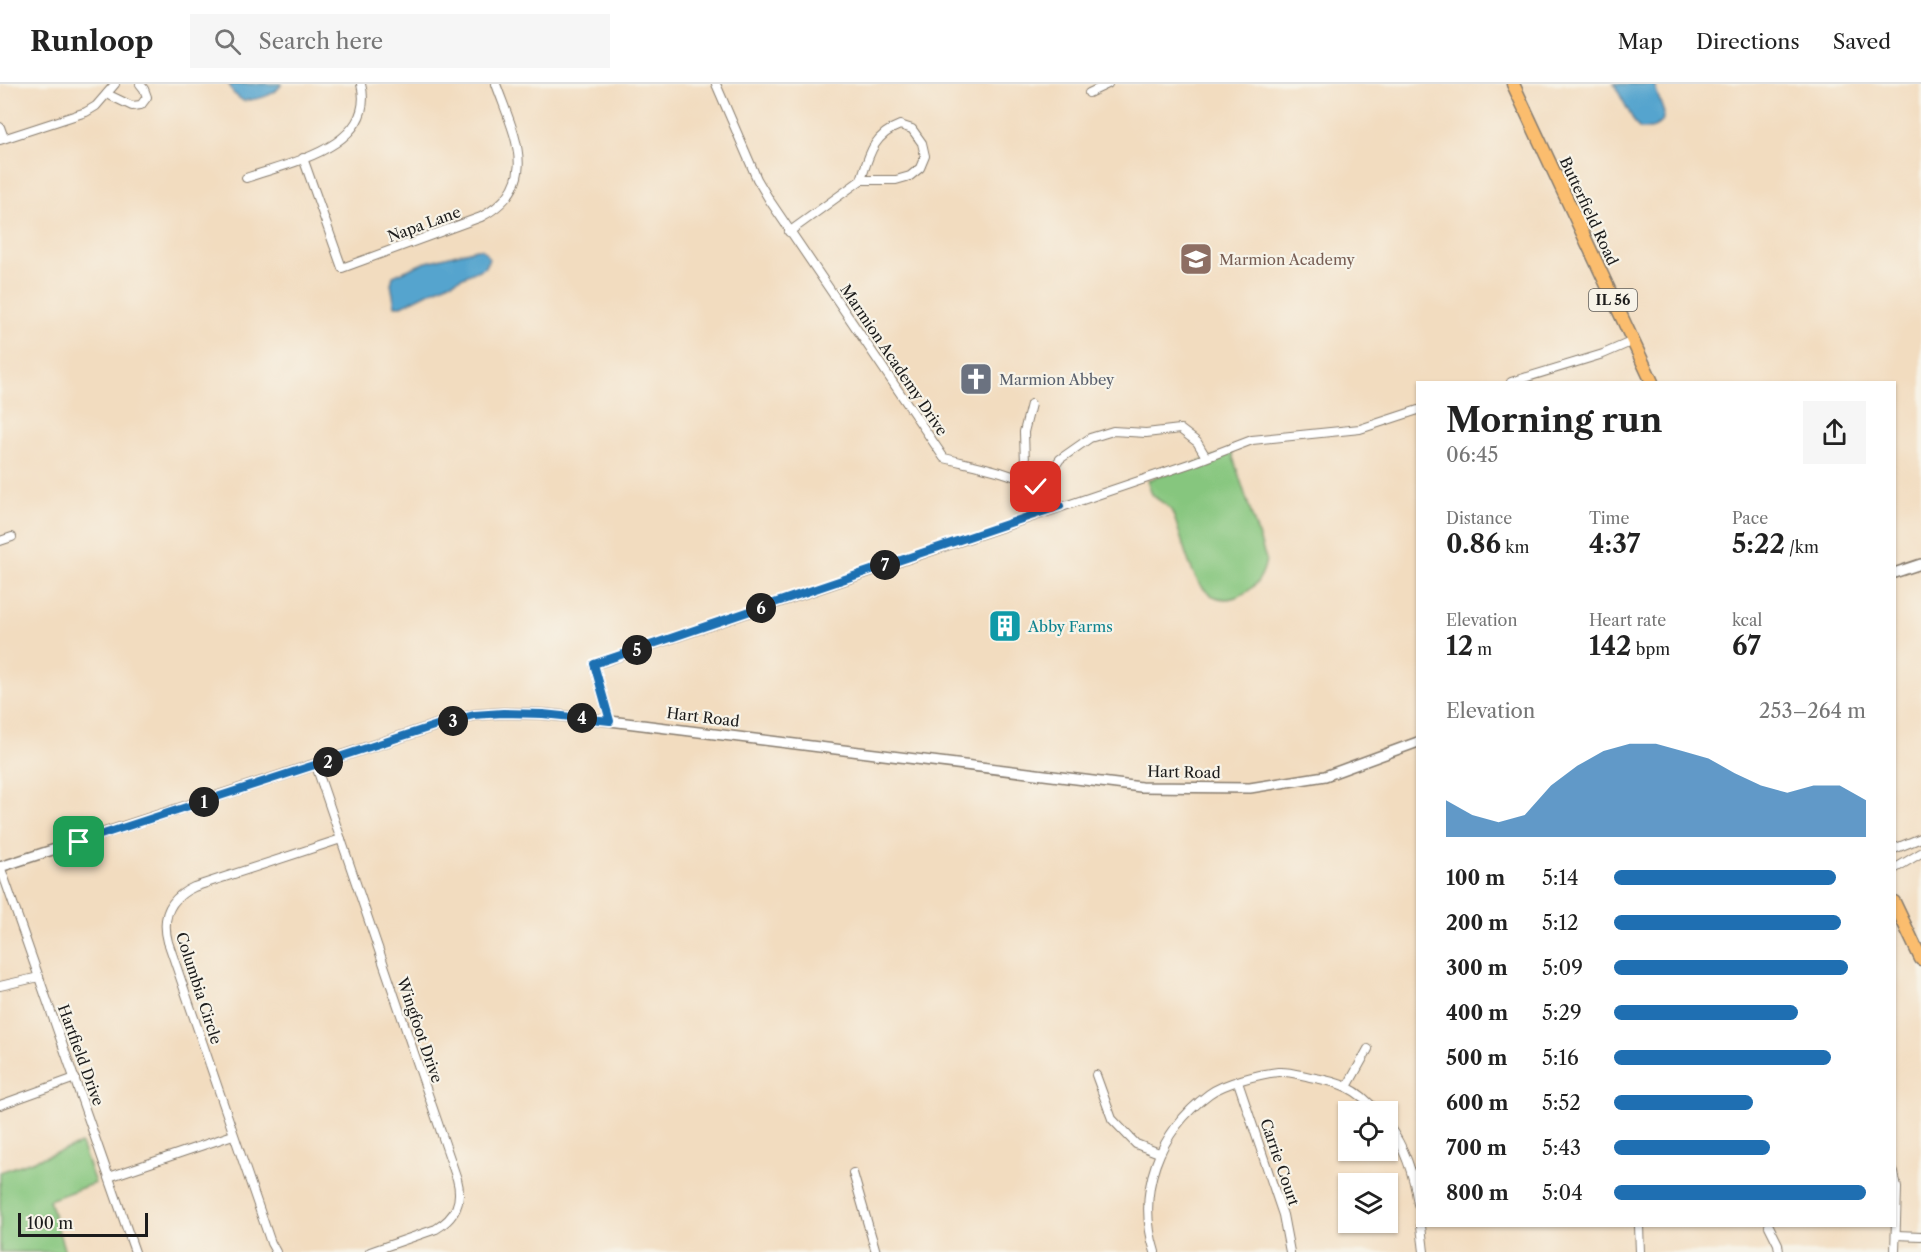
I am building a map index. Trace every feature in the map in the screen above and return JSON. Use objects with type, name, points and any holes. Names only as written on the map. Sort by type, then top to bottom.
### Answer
[{"type":"main road","name":"Butterfield Road","points":[[1514,84],[1652,381]]},
{"type":"main road","points":[[1896,906],[1921,959]]},
{"type":"street","points":[[0,127],[2,139],[86,112],[96,106],[115,84]]},
{"type":"street","points":[[107,94],[132,106],[141,105],[147,97],[140,84]]},
{"type":"street","points":[[246,178],[332,147],[349,133],[358,118],[363,103],[361,84]]},
{"type":"street","name":"Napa Lane","points":[[303,158],[342,268],[481,217],[495,209],[507,196],[515,183],[520,165],[517,145],[496,84]]},
{"type":"street","name":"Marmion Academy Drive","points":[[717,84],[757,179],[789,232],[944,458],[1021,479],[1060,506]]},
{"type":"street","points":[[1089,93],[1108,84]]},
{"type":"street","points":[[789,232],[861,180],[877,141],[887,130],[900,125],[912,129],[918,136],[925,156],[920,168],[910,176],[896,180],[861,180]]},
{"type":"street","points":[[1514,381],[1603,354],[1633,341]]},
{"type":"street","points":[[1021,479],[1025,464],[1024,432],[1030,404]]},
{"type":"street","points":[[610,721],[594,664],[1252,440],[1360,429],[1416,411]]},
{"type":"street","points":[[1039,490],[1060,459],[1090,438],[1113,431],[1146,433],[1180,429],[1197,442],[1206,457]]},
{"type":"street","points":[[0,541],[12,537]]},
{"type":"street","points":[[1896,572],[1921,564]]},
{"type":"street","name":"Hart Road","points":[[0,867],[443,723],[474,715],[543,714],[610,721],[1142,787],[1250,788],[1325,776],[1416,743]]},
{"type":"street","name":"Wingfoot Drive","points":[[316,766],[457,1179],[460,1195],[456,1209],[446,1223],[436,1229],[370,1252]]},
{"type":"street","points":[[1896,848],[1921,838]]},
{"type":"street","name":"Columbia Circle","points":[[276,1252],[233,1135],[168,942],[167,911],[182,892],[194,887],[341,839]]},
{"type":"street","points":[[1896,868],[1921,853]]},
{"type":"street","name":"Hartfield Drive","points":[[0,867],[135,1252]]},
{"type":"street","points":[[0,986],[39,977]]},
{"type":"street","points":[[1348,1085],[1368,1049]]},
{"type":"street","points":[[1155,1252],[1151,1238],[1147,1196],[1159,1153],[1186,1114],[1210,1093],[1238,1082],[1280,1072],[1348,1085],[1365,1101]]},
{"type":"street","points":[[1096,1075],[1112,1119],[1136,1144],[1159,1153]]},
{"type":"street","points":[[0,1105],[75,1078]]},
{"type":"street","name":"Carrie Court","points":[[1238,1082],[1283,1215],[1290,1252]]},
{"type":"street","points":[[110,1177],[233,1135]]},
{"type":"street","points":[[1398,1139],[1416,1193]]},
{"type":"street","points":[[853,1173],[876,1252]]},
{"type":"street","points":[[1896,1183],[1896,1252]]},
{"type":"street","points":[[1420,1227],[1424,1252]]},
{"type":"street","points":[[1639,1227],[1641,1252]]},
{"type":"street","points":[[1769,1227],[1778,1244],[1779,1252]]},
{"type":"street","points":[[1896,1235],[1921,1236]]},
{"type":"green space","points":[[1231,451],[1266,559],[1257,582],[1245,593],[1228,599],[1214,597],[1203,588],[1194,575],[1172,512],[1152,494],[1148,480]]},
{"type":"green space","points":[[81,1144],[95,1183],[49,1200],[65,1252],[0,1252],[0,1172]]},
{"type":"water","points":[[229,84],[282,84],[270,95],[243,101],[233,93]]},
{"type":"water","points":[[1614,84],[1654,84],[1664,113],[1662,122],[1651,129],[1640,129]]},
{"type":"water","points":[[476,249],[482,250],[488,256],[486,267],[402,306],[395,306],[391,284],[393,276],[423,263]]},
{"type":"place","name":"Marmion Academy","points":[[1196,259]]},
{"type":"place","name":"Marmion Abbey","points":[[976,379]]},
{"type":"place","name":"Abby Farms","points":[[1005,626]]},
{"type":"route","points":[[79,842],[443,723],[474,715],[543,714],[610,721],[594,664],[1060,506],[1036,487]]}]
